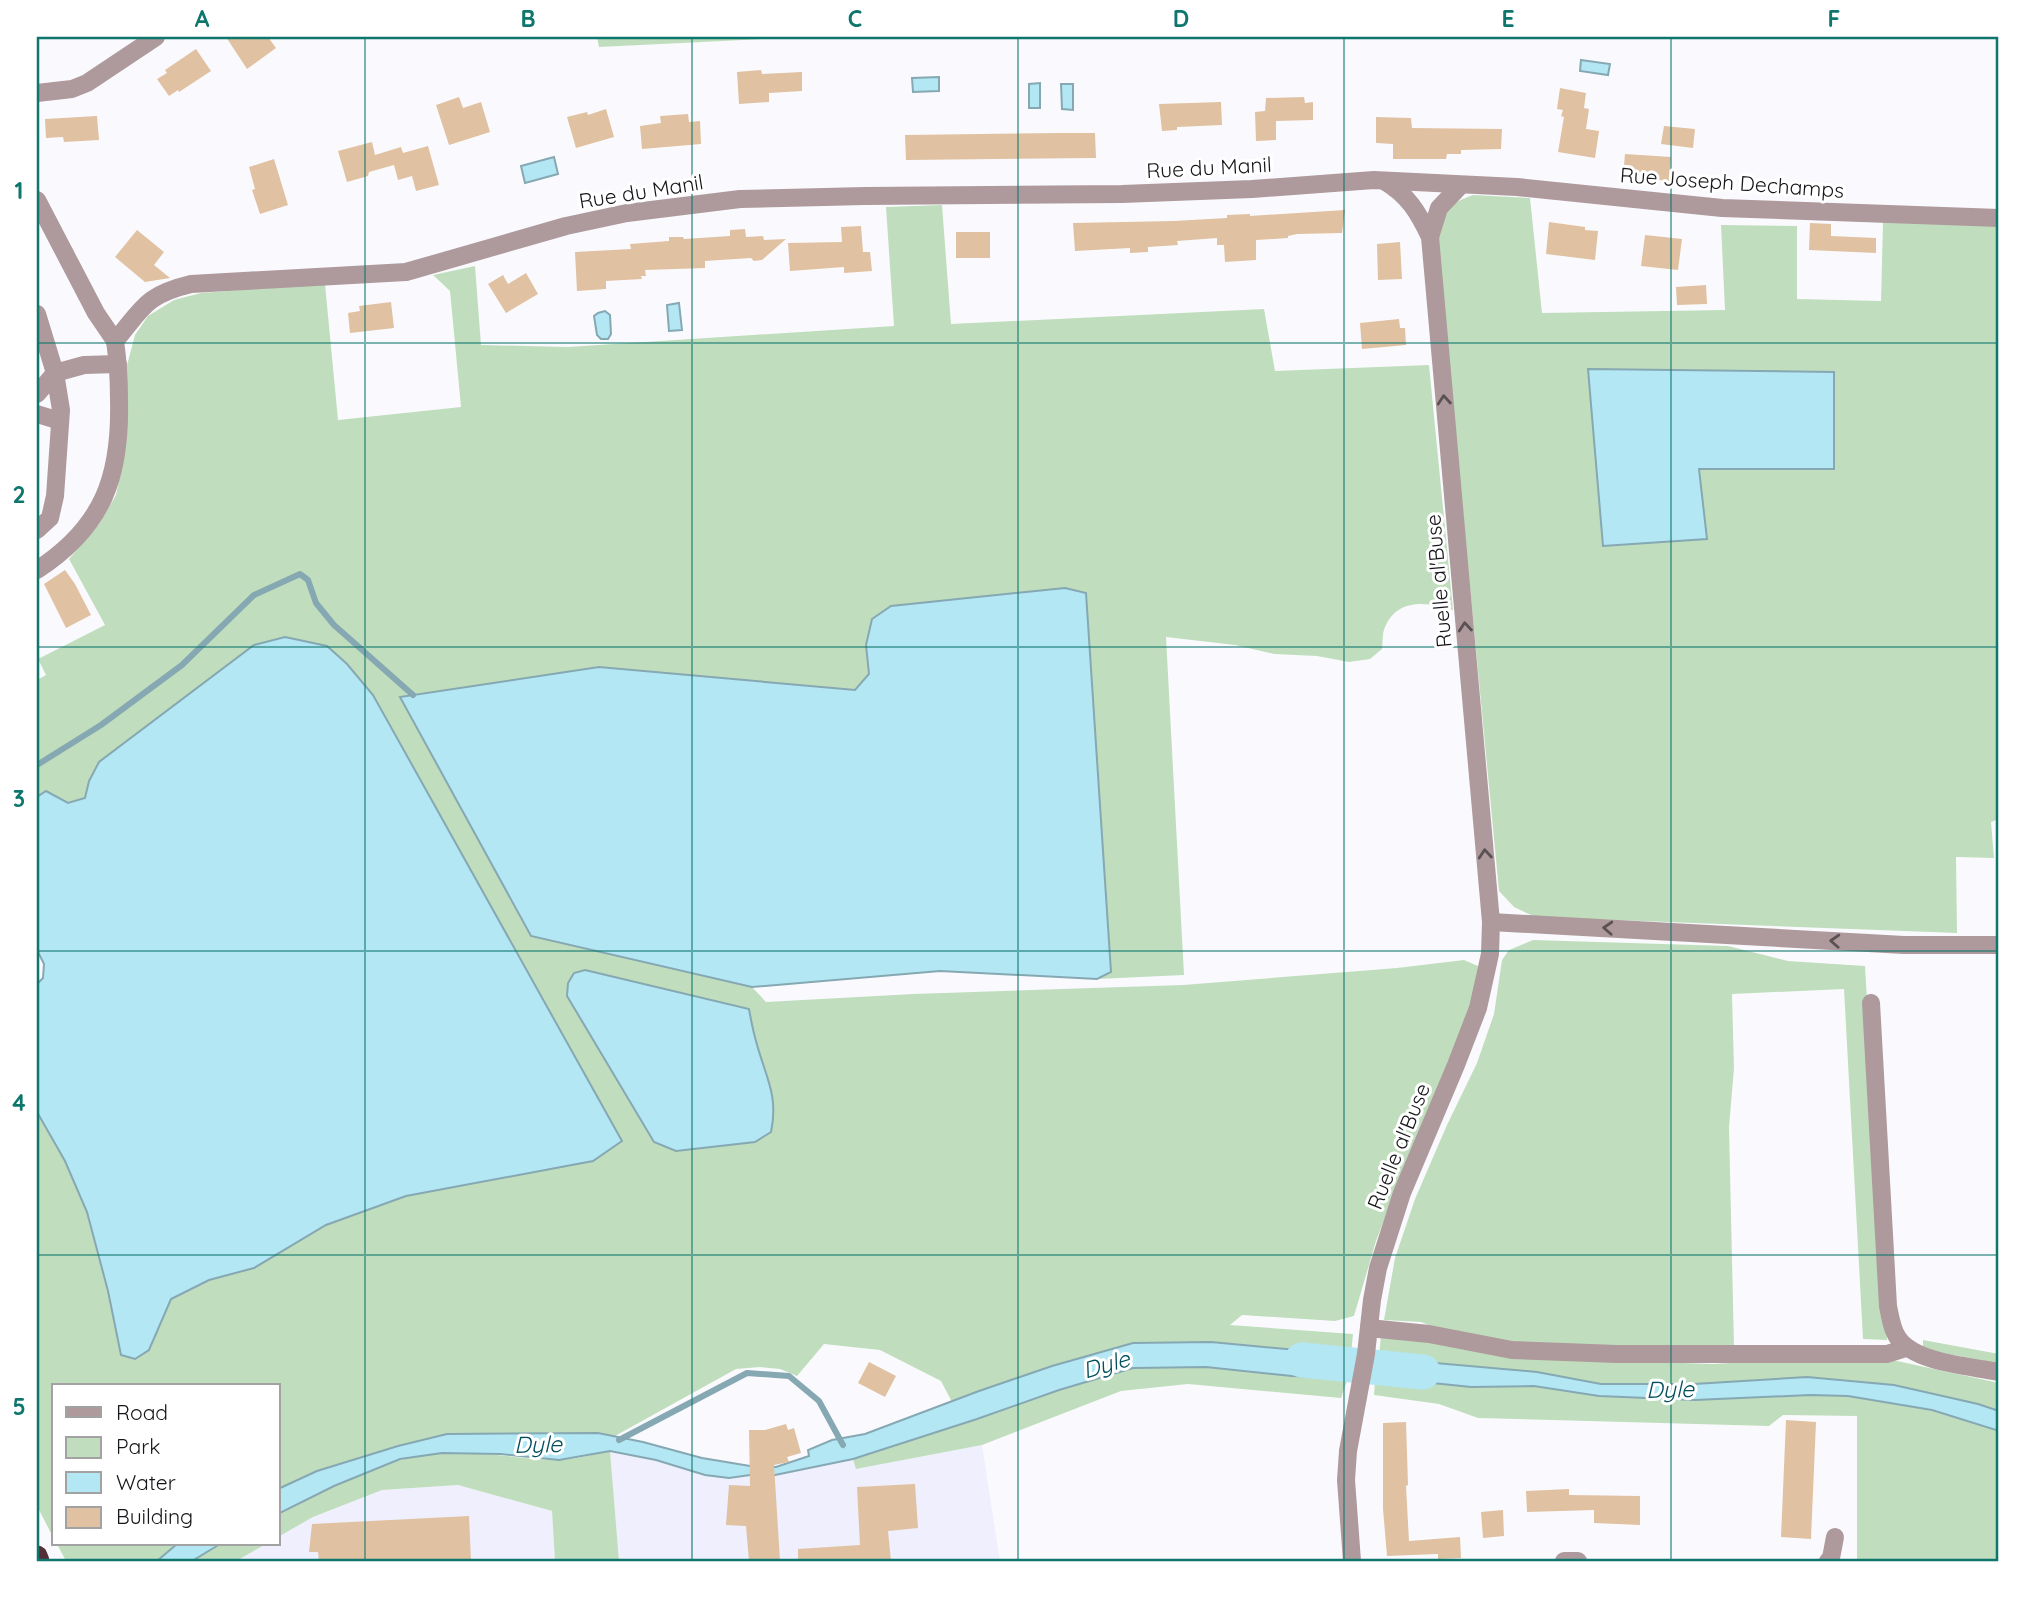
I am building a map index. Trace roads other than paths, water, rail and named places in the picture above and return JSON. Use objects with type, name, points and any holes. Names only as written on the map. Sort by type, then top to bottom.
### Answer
[{"type":"highway","points":[[37,1556],[39,1561]]},
{"type":"street","points":[[37,93],[72,89],[87,83],[156,37]]},
{"type":"street","name":"Rue du Manil","points":[[115,341],[136,313],[150,300],[183,286],[406,272],[566,226],[682,205],[740,200],[865,196],[1122,194],[1383,181],[1461,185]]},
{"type":"street","name":"Ruelle al'Buse","points":[[1352,1561],[1346,1480],[1348,1451],[1360,1391],[1378,1268],[1402,1193],[1478,1008],[1490,954],[1491,922],[1430,237],[1413,204],[1396,188],[1383,181]]},
{"type":"street","name":"Rue Joseph Dechamps","points":[[1461,185],[1517,187],[1722,208],[1999,218]]},
{"type":"street","name":"Ruelle al'Buse","points":[[1430,237],[1439,208],[1461,185]]},
{"type":"street","points":[[37,200],[96,313],[115,341],[118,364],[119,444],[110,484],[96,511],[64,551],[37,570]]},
{"type":"street","points":[[37,530],[50,518],[55,496],[61,421],[55,373],[38,322]]},
{"type":"street","points":[[37,394],[55,373],[84,365],[118,364]]},
{"type":"street","points":[[37,414],[61,421]]},
{"type":"street","points":[[1491,922],[1904,945],[1999,945]]},
{"type":"street","points":[[1871,1003],[1888,1306],[1896,1336],[1906,1348],[1921,1357],[1999,1372]]},
{"type":"street","points":[[1369,1328],[1429,1334],[1512,1350],[1578,1353],[1887,1354],[1906,1348]]},
{"type":"street","points":[[1828,1561],[1831,1559],[1835,1537]]},
{"type":"street","points":[[1564,1561],[1578,1561]]},
{"type":"water","points":[[1581,60],[1610,64],[1608,75],[1580,71]]},
{"type":"water","points":[[939,77],[939,91],[913,92],[912,78]]},
{"type":"water","points":[[1040,83],[1040,108],[1029,108],[1029,84]]},
{"type":"water","points":[[1061,84],[1073,84],[1073,110],[1062,109]]},
{"type":"water","points":[[554,157],[558,174],[525,183],[521,166]]},
{"type":"water","points":[[679,303],[682,330],[669,331],[667,305]]},
{"type":"water","points":[[605,311],[610,315],[611,334],[608,339],[601,339],[597,335],[594,316]]},
{"type":"water","points":[[1588,369],[1834,372],[1834,469],[1699,469],[1707,539],[1603,546]]},
{"type":"water","points":[[1065,588],[1086,593],[1111,972],[1097,979],[940,971],[752,987],[531,936],[400,697],[599,667],[855,690],[869,674],[866,645],[872,619],[891,606]]},
{"type":"water","points":[[285,637],[327,646],[347,664],[373,695],[622,1141],[593,1161],[406,1196],[326,1225],[254,1268],[209,1280],[171,1299],[149,1350],[135,1359],[121,1355],[108,1291],[87,1212],[65,1161],[37,1112],[37,984],[43,978],[44,964],[37,950],[37,797],[46,791],[68,803],[85,798],[89,781],[99,762],[254,645]]},
{"type":"water","points":[[585,970],[749,1009],[772,1096],[771,1132],[755,1142],[676,1151],[654,1142],[567,996],[568,983],[574,973]]},
{"type":"water","points":[[1211,1342],[1351,1355],[1348,1378],[1292,1376],[1206,1367],[1133,1368],[853,1459],[775,1475],[729,1478],[705,1475],[656,1460],[610,1451],[559,1460],[501,1454],[442,1453],[400,1459],[334,1486],[280,1513],[280,1488],[317,1471],[447,1434],[598,1433],[702,1458],[750,1466],[776,1467],[809,1456],[808,1450],[832,1440],[865,1434],[1052,1366],[1133,1343]]},
{"type":"water","points":[[1379,1358],[1537,1372],[1601,1384],[1694,1384],[1807,1377],[1894,1385],[1999,1411],[1999,1431],[1932,1410],[1848,1396],[1695,1400],[1599,1396],[1534,1386],[1471,1387],[1413,1381],[1375,1381]]},
{"type":"water","points":[[175,1546],[217,1546],[192,1561],[157,1561]]},
{"type":"waterway","points":[[37,765],[101,725],[182,665],[254,595],[300,574],[308,580],[316,603],[334,625],[413,695]]},
{"type":"waterway","name":"Dyle","points":[[1302,1360],[1423,1372]]},
{"type":"waterway","points":[[619,1440],[747,1373],[789,1376],[819,1401],[843,1445]]}]
